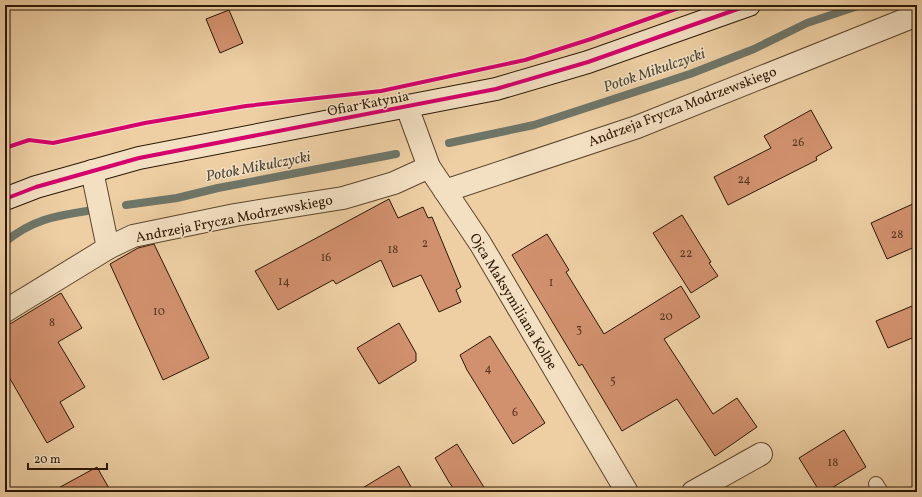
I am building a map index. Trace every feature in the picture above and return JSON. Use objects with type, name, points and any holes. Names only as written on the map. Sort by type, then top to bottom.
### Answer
[{"type":"street","name":"Ofiar Katynia","points":[[6,197],[139,158],[496,89],[541,77],[749,5]]},
{"type":"street","name":"Andrzeja Frycza Modrzewskiego","points":[[445,191],[637,127],[917,15]]},
{"type":"street","name":"Ojca Maksymiliana Kolbe","points":[[407,107],[429,167],[480,243],[628,492]]},
{"type":"street","name":"Andrzeja Frycza Modrzewskiego","points":[[5,311],[108,248],[134,236],[234,215],[343,198],[394,183],[429,167]]},
{"type":"street","points":[[92,171],[108,248]]},
{"type":"street","points":[[693,492],[761,454]]},
{"type":"building","points":[[229,10],[243,43],[220,53],[206,19]]},
{"type":"building","points":[[811,110],[832,148],[816,157],[817,160],[728,205],[714,177],[771,148],[764,136]]},
{"type":"building","points":[[389,199],[398,218],[423,207],[428,218],[432,217],[461,287],[456,290],[461,302],[439,312],[421,275],[393,287],[381,260],[336,284],[333,280],[278,310],[255,271]]},
{"type":"building","points":[[917,202],[917,246],[887,259],[871,223]]},
{"type":"building","points":[[682,215],[718,276],[691,293],[653,233]]},
{"type":"building","points":[[547,234],[569,270],[566,272],[604,334],[681,286],[700,317],[664,339],[713,414],[737,398],[757,427],[715,456],[677,399],[622,431],[582,364],[579,366],[512,255]]},
{"type":"building","points":[[154,244],[209,358],[163,380],[110,264],[138,248]]},
{"type":"building","points":[[61,293],[82,328],[58,342],[85,387],[60,402],[74,427],[47,443],[5,370],[5,327]]},
{"type":"building","points":[[917,304],[917,336],[888,348],[876,321]]},
{"type":"building","points":[[399,323],[416,353],[416,361],[379,384],[357,348]]},
{"type":"building","points":[[490,336],[545,423],[513,444],[467,370],[460,355]]},
{"type":"building","points":[[844,430],[866,467],[825,492],[820,492],[799,458]]},
{"type":"building","points":[[457,444],[487,492],[456,492],[449,482],[435,458]]},
{"type":"building","points":[[399,466],[414,492],[356,492]]},
{"type":"building","points":[[97,467],[111,492],[51,492]]},
{"type":"waterway","name":"Potok Mikulczycki","points":[[449,143],[534,125],[690,74],[754,49],[807,23],[861,5]]},
{"type":"waterway","name":"Potok Mikulczycki","points":[[126,205],[177,198],[218,188],[396,154]]},
{"type":"waterway","name":"Potok Mikulczycki","points":[[5,242],[25,229],[44,220],[87,211]]},
{"type":"cycle path","points":[[5,148],[29,140],[53,143],[145,123],[246,106],[381,91],[525,60],[591,39],[687,5]]},
{"type":"cycle path","points":[[5,199],[36,187],[139,158],[496,89],[588,62],[749,5]]}]
